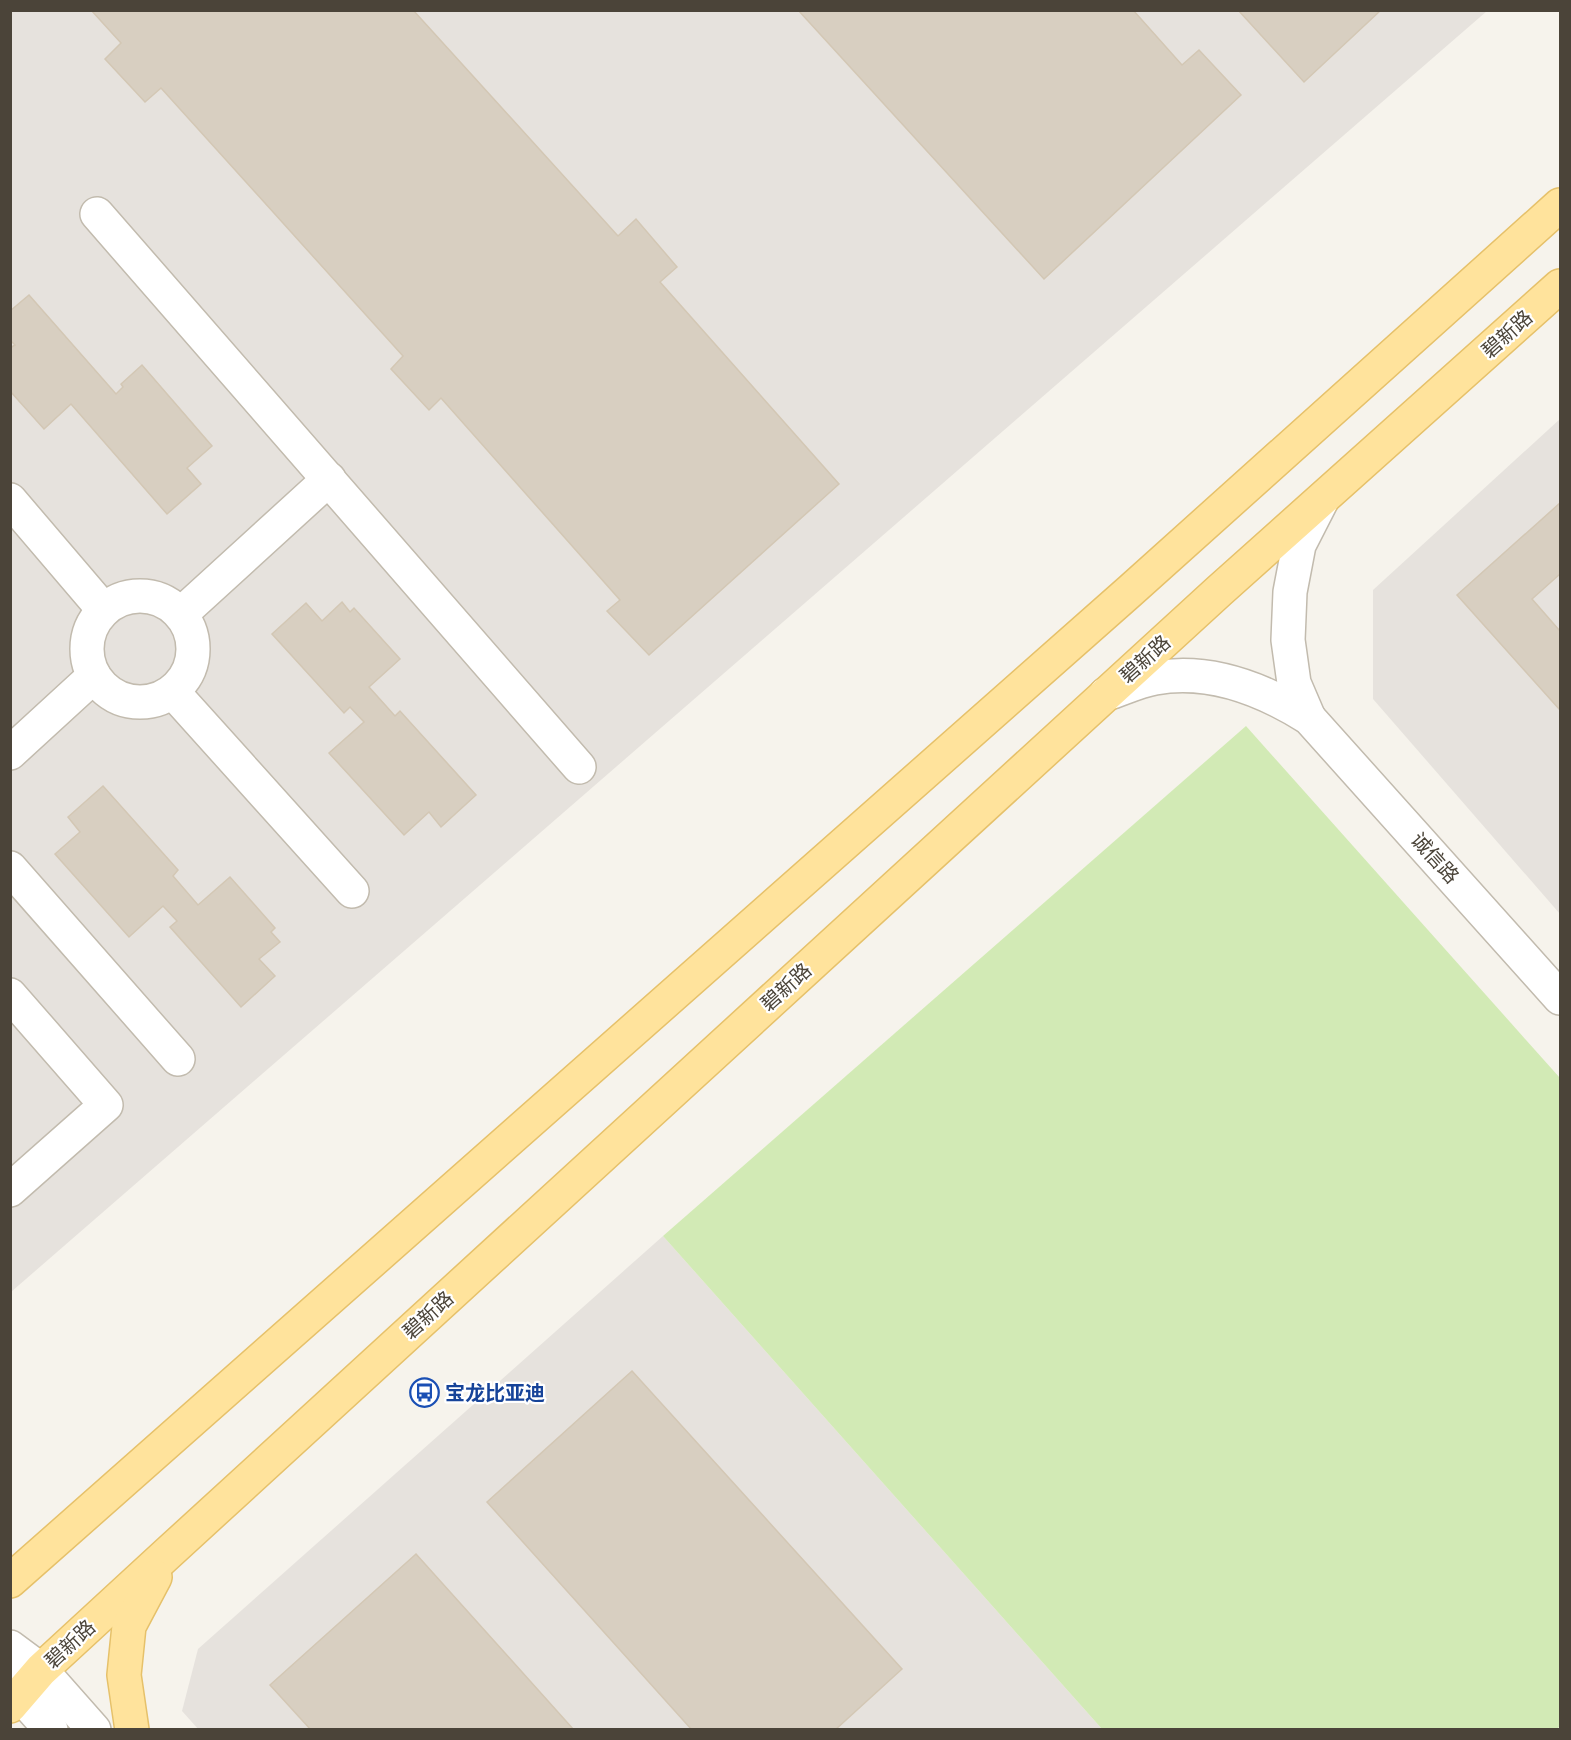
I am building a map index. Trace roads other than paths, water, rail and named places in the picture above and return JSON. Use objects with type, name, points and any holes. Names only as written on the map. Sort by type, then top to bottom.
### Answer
[{"type":"main road","points":[[10,1581],[1130,591],[1560,205]]},
{"type":"main road","name":"碧新路","points":[[14,1694],[1106,694],[1560,286]]},
{"type":"main road","points":[[132,1730],[124,1675],[129,1626],[167,1554]]},
{"type":"street","points":[[97,214],[579,767]]},
{"type":"street","points":[[181,614],[329,479]]},
{"type":"street","points":[[10,500],[103,609]]},
{"type":"street","name":"诚信路","points":[[1309,718],[1294,683],[1288,640],[1290,592],[1299,545],[1322,500]]},
{"type":"street","points":[[134,595],[151,596],[168,603],[181,614],[190,629],[194,646],[192,663],[185,679],[172,692],[156,700],[139,703],[121,699],[105,690],[94,676],[87,659],[87,641],[92,624],[103,609],[117,600],[134,595]]},
{"type":"street","points":[[10,753],[94,676]]},
{"type":"street","name":"诚信路","points":[[1106,694],[1154,678],[1197,676],[1243,684],[1276,697],[1309,718],[1560,998]]},
{"type":"street","points":[[172,692],[352,891]]},
{"type":"street","points":[[10,868],[178,1059]]},
{"type":"street","points":[[10,995],[106,1105],[10,1190]]},
{"type":"street","points":[[10,1647],[41,1670],[94,1730]]},
{"type":"street","points":[[14,1694],[51,1730]]},
{"type":"place","name":"宝龙比亚迪","points":[[424,1393]]}]
